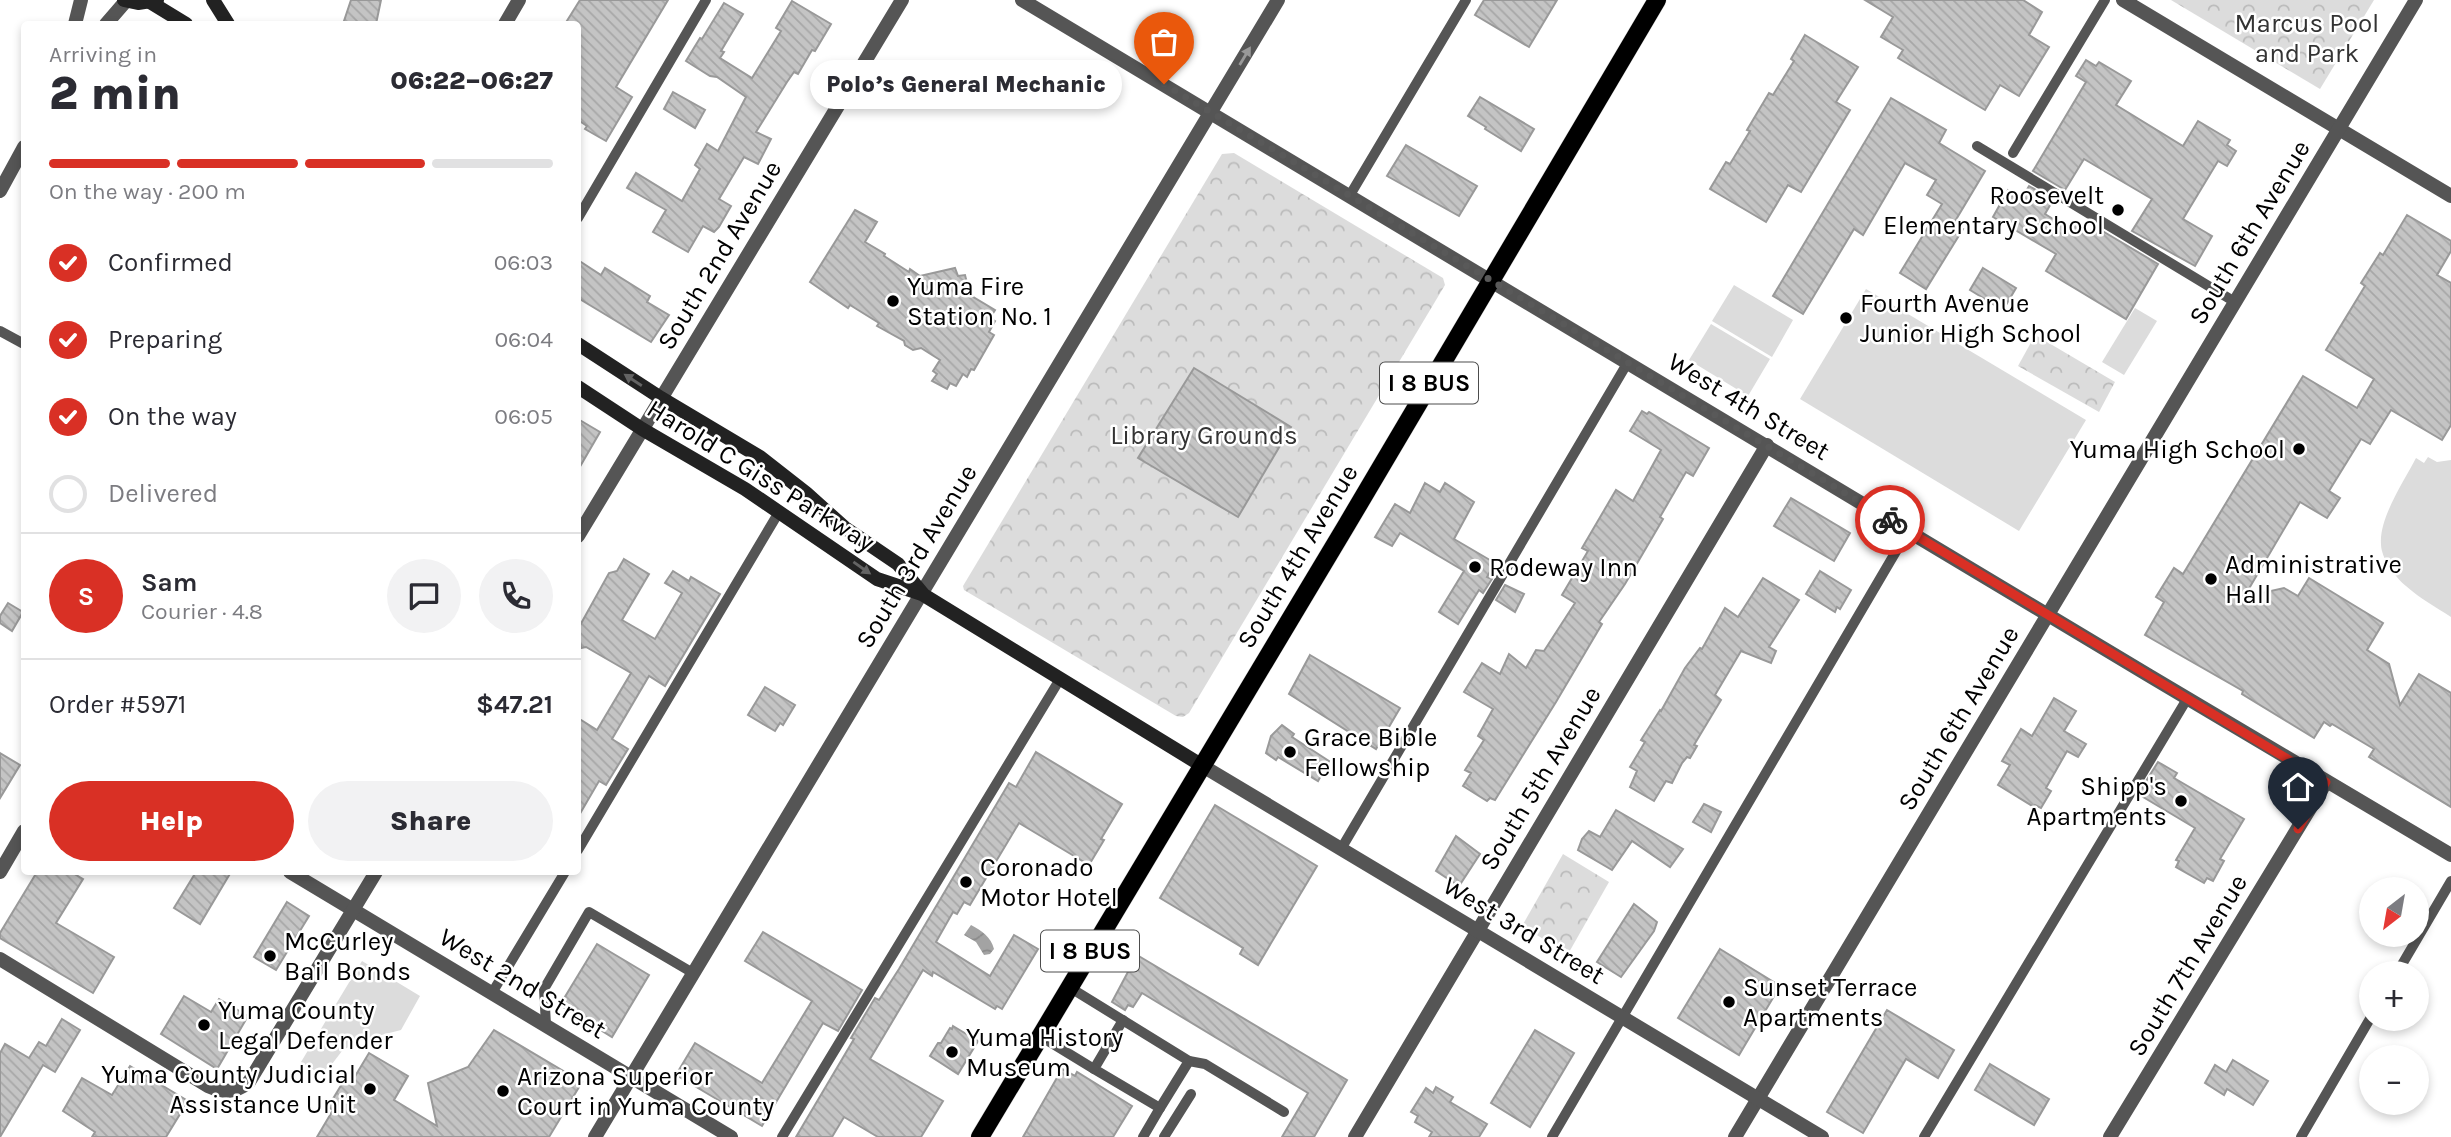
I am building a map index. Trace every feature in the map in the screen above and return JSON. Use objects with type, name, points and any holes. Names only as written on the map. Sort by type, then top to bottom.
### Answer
[{"type":"main road","points":[[213,0],[226,21]]},
{"type":"main road","name":"South 4th Avenue","points":[[980,1137],[1657,0]]},
{"type":"main road","points":[[125,1],[154,1],[182,21]]},
{"type":"main road","name":"Harold C Giss Parkway","points":[[581,346],[760,457],[845,528],[898,564],[922,594]]},
{"type":"main road","name":"Harold C Giss Parkway","points":[[581,389],[779,512],[877,579],[922,594],[1201,765]]},
{"type":"street","points":[[76,21],[81,0]]},
{"type":"street","points":[[507,21],[519,0]]},
{"type":"street","name":"South 2nd Avenue","points":[[581,531],[902,0]]},
{"type":"street","name":"West 4th Street","points":[[1022,0],[1767,445],[2047,616],[2451,855]]},
{"type":"street","name":"South 3rd Avenue","points":[[595,1137],[1278,0]]},
{"type":"street","points":[[2123,0],[2451,196]]},
{"type":"street","name":"South 6th Avenue","points":[[1735,1137],[2416,0]]},
{"type":"street","points":[[108,21],[125,1]]},
{"type":"street","points":[[0,191],[21,152]]},
{"type":"street","name":"South 5th Avenue","points":[[1356,1137],[1767,445]]},
{"type":"street","name":"West 3rd Street","points":[[1201,765],[1822,1137]]},
{"type":"street","name":"South 7th Avenue","points":[[2110,1137],[2326,782]]},
{"type":"street","points":[[0,872],[21,836]]},
{"type":"street","name":"West 2nd Street","points":[[295,875],[730,1137]]},
{"type":"street","points":[[0,959],[208,1086],[229,1092],[249,1082],[374,875]]},
{"type":"lane","points":[[581,213],[706,0]]},
{"type":"lane","points":[[1350,195],[1466,0]]},
{"type":"lane","points":[[2014,153],[2105,0]]},
{"type":"lane","points":[[1977,146],[2235,302]]},
{"type":"lane","points":[[0,331],[21,342]]},
{"type":"lane","points":[[1341,849],[1628,362]]},
{"type":"lane","points":[[581,845],[779,512]]},
{"type":"lane","points":[[1552,1137],[1908,531]]},
{"type":"lane","points":[[782,1137],[1060,679]]},
{"type":"lane","points":[[1924,1137],[2188,699]]},
{"type":"lane","points":[[492,993],[563,875]]},
{"type":"lane","points":[[2404,961],[2451,881]]},
{"type":"lane","points":[[546,1025],[544,989],[589,912],[693,973]]},
{"type":"lane","points":[[1069,987],[1189,1061],[1206,1064],[1284,1112]]},
{"type":"lane","points":[[1094,1069],[1123,1020]]},
{"type":"lane","points":[[2301,1137],[2363,1031]]},
{"type":"lane","points":[[1040,1036],[1160,1108]]},
{"type":"lane","points":[[1143,1137],[1189,1061]]},
{"type":"lane","points":[[1164,1137],[1191,1094]]},
{"type":"green space","name":"Marcus Pool and Park","points":[[2171,0],[2374,0],[2320,89]]},
{"type":"green space","name":"Library Grounds","points":[[1234,153],[1443,278],[1445,285],[1189,713],[1183,717],[1176,716],[964,590],[963,586],[1222,154]]},
{"type":"green space","points":[[1734,285],[1793,320],[1772,357],[1712,321]]},
{"type":"green space","points":[[1866,289],[2086,420],[2019,531],[1800,399]]},
{"type":"green space","points":[[2135,308],[2157,321],[2124,375],[2102,362]]},
{"type":"green space","points":[[1711,324],[1770,359],[1748,396],[1689,360]]},
{"type":"green space","points":[[2037,336],[2115,382],[2099,412],[2018,366]]},
{"type":"green space","points":[[2428,457],[2437,462],[2451,460],[2451,617],[2402,582],[2389,567],[2381,544],[2384,523],[2393,500],[2416,458],[2424,463]]},
{"type":"green space","points":[[1563,854],[1609,882],[1568,954],[1522,926]]},
{"type":"green space","points":[[362,961],[420,996],[401,1030],[358,1041],[342,1051],[322,1075],[301,1062]]},
{"type":"water","points":[[971,925],[991,941],[994,949],[990,954],[984,955],[976,942],[964,935]]},
{"type":"building","points":[[351,0],[381,0],[377,21],[344,21]]},
{"type":"building","points":[[580,0],[668,0],[616,87],[632,97],[606,141],[585,129],[587,126],[581,122],[581,21],[567,21]]},
{"type":"building","points":[[1484,0],[1557,0],[1529,47],[1475,15]]},
{"type":"building","points":[[1865,0],[2023,0],[2042,12],[2029,35],[2049,47],[2019,96],[2000,85],[1985,110],[1898,58],[1903,50],[1881,37],[1893,17]]},
{"type":"building","points":[[792,1],[831,24],[798,74],[794,72],[787,82],[756,132],[771,139],[758,164],[744,157],[719,199],[731,206],[719,227],[714,232],[703,226],[688,252],[653,232],[666,210],[627,188],[636,173],[682,201],[700,169],[695,165],[707,144],[718,151],[746,97],[717,77],[710,76],[686,61],[724,3],[743,14],[721,51],[724,52],[720,58],[752,78],[781,31],[776,28]]},
{"type":"building","points":[[1805,35],[1858,67],[1836,102],[1850,110],[1801,192],[1788,185],[1766,222],[1710,189],[1726,162],[1730,164],[1769,93],[1773,95],[1794,61],[1791,59]]},
{"type":"building","points":[[2086,60],[2096,66],[2099,62],[2131,81],[2116,105],[2183,146],[2198,121],[2230,140],[2227,145],[2236,151],[2227,166],[2218,161],[2183,219],[2212,236],[2195,266],[2132,231],[2152,199],[2084,159],[2065,190],[2033,171],[2086,82],[2076,76]]},
{"type":"building","points":[[673,92],[705,110],[695,128],[664,109]]},
{"type":"building","points":[[1480,97],[1534,129],[1521,151],[1468,116]]},
{"type":"building","points":[[1891,98],[1946,130],[1939,143],[1985,171],[1954,223],[1963,229],[1926,289],[1900,273],[1942,204],[1927,195],[1936,180],[1905,163],[1863,235],[1854,229],[1803,314],[1773,296]]},
{"type":"building","points":[[1406,145],[1477,186],[1459,216],[1387,176]]},
{"type":"building","points":[[2029,186],[2053,200],[2045,214],[2071,230],[2075,223],[2090,232],[2094,226],[2158,264],[2126,319],[2046,271],[2056,254],[1993,217],[2008,190],[2022,198]]},
{"type":"building","name":"Yuma Fire Station No. 1","points":[[855,210],[877,222],[865,242],[885,254],[884,256],[920,276],[955,268],[958,276],[965,275],[970,295],[995,310],[990,318],[995,321],[989,332],[994,335],[974,370],[971,369],[967,377],[963,374],[956,386],[950,383],[947,389],[932,381],[937,374],[933,371],[940,360],[921,348],[913,350],[905,345],[904,341],[877,326],[879,323],[850,305],[848,308],[810,282]]},
{"type":"building","points":[[2407,215],[2451,241],[2451,251],[2437,275],[2451,283],[2451,425],[2442,440],[2391,410],[2370,444],[2361,439],[2329,491],[2340,498],[2327,518],[2300,502],[2244,597],[2284,588],[2298,596],[2309,578],[2383,623],[2367,650],[2389,664],[2400,705],[2419,674],[2451,693],[2451,807],[2369,757],[2374,749],[2332,724],[2330,726],[2324,722],[2314,738],[2242,694],[2243,691],[2145,635],[2164,602],[2156,597],[2174,568],[2183,574],[2303,376],[2357,408],[2374,379],[2326,350],[2365,286],[2361,283],[2380,253],[2383,255]]},
{"type":"building","points":[[581,262],[601,275],[605,268],[650,296],[647,302],[669,315],[651,342],[581,300]]},
{"type":"building","points":[[1983,268],[2016,288],[2003,310],[1970,290]]},
{"type":"building","points":[[1194,368],[1291,427],[1238,517],[1138,458]]},
{"type":"building","points":[[1642,411],[1647,414],[1649,412],[1709,448],[1693,476],[1686,472],[1660,517],[1663,519],[1599,622],[1602,624],[1556,702],[1495,800],[1490,798],[1487,801],[1463,786],[1471,773],[1465,770],[1484,740],[1478,736],[1493,709],[1464,692],[1482,663],[1500,674],[1509,654],[1526,668],[1536,650],[1544,651],[1575,603],[1562,595],[1588,551],[1582,548],[1616,490],[1633,501],[1661,450],[1630,431]]},
{"type":"building","points":[[581,421],[600,432],[581,465]]},
{"type":"building","name":"Rodeway Inn","points":[[1425,483],[1440,492],[1445,483],[1474,502],[1454,539],[1495,563],[1487,577],[1492,579],[1483,593],[1479,590],[1458,624],[1439,612],[1464,571],[1400,533],[1392,546],[1375,537],[1395,504],[1410,513]]},
{"type":"building","points":[[1791,498],[1850,533],[1834,561],[1774,526]]},
{"type":"building","points":[[624,559],[649,574],[622,620],[655,639],[682,593],[665,583],[673,571],[689,581],[691,577],[720,594],[665,686],[649,676],[612,739],[628,749],[606,785],[599,781],[581,812],[581,720],[597,730],[631,673],[586,647],[581,648],[581,624],[609,573],[617,571]]},
{"type":"building","points":[[1820,571],[1851,590],[1840,609],[1837,607],[1835,612],[1806,594]]},
{"type":"building","points":[[1763,578],[1799,600],[1769,647],[1776,651],[1771,663],[1741,651],[1715,695],[1721,700],[1694,745],[1697,746],[1690,758],[1687,757],[1682,763],[1672,783],[1666,781],[1654,801],[1630,787],[1637,771],[1630,767],[1645,742],[1641,740],[1685,668],[1700,648],[1702,649],[1725,608],[1738,617]]},
{"type":"building","points":[[1505,585],[1524,594],[1515,612],[1496,600]]},
{"type":"building","points":[[8,603],[21,611],[12,631],[0,623],[0,616]]},
{"type":"building","points":[[1310,655],[1400,708],[1376,749],[1289,694]]},
{"type":"building","points":[[765,687],[795,705],[783,725],[780,723],[775,731],[748,715]]},
{"type":"building","points":[[2054,698],[2076,711],[2064,731],[2086,744],[2078,757],[2067,751],[2046,788],[2051,791],[2041,808],[2035,805],[2034,807],[1998,785],[2010,765],[2002,761],[2021,729],[2032,736]]},
{"type":"building","name":"Grace Bible Fellowship","points":[[1282,725],[1294,734],[1292,737],[1329,761],[1318,781],[1278,757],[1276,760],[1266,753],[1271,736]]},
{"type":"building","points":[[1036,752],[1122,804],[1089,865],[1019,823],[970,905],[964,902],[957,914],[953,912],[936,942],[990,976],[1014,935],[1038,949],[1002,1009],[997,1006],[995,1009],[933,972],[932,976],[923,970],[870,1059],[943,1101],[921,1137],[878,1137],[844,1117],[832,1137],[796,1137],[875,998],[879,1000],[899,969],[1009,783],[1016,787]]},
{"type":"building","points":[[0,753],[20,765],[0,798]]},
{"type":"building","points":[[2158,762],[2177,773],[2174,778],[2244,819],[2220,859],[2224,861],[2213,881],[2207,878],[2204,883],[2176,867],[2179,861],[2176,860],[2195,828],[2138,794]]},
{"type":"building","points":[[1704,804],[1721,812],[1711,832],[1693,822]]},
{"type":"building","points":[[1215,805],[1317,866],[1258,965],[1240,954],[1243,948],[1160,898]]},
{"type":"building","points":[[1616,810],[1683,849],[1670,867],[1632,841],[1612,870],[1578,850],[1589,831],[1600,837]]},
{"type":"building","points":[[1456,836],[1480,854],[1459,886],[1436,871]]},
{"type":"building","points":[[35,875],[76,875],[83,879],[56,923],[114,957],[93,993],[0,938],[0,933]]},
{"type":"building","points":[[194,875],[229,875],[200,924],[174,908]]},
{"type":"building","points":[[287,902],[309,916],[276,970],[254,957]]},
{"type":"building","points":[[1634,904],[1657,922],[1654,931],[1621,977],[1597,962]]},
{"type":"building","points":[[763,932],[862,990],[838,1031],[823,1023],[762,1126],[676,1075],[695,1043],[762,1083],[812,1001],[745,961]]},
{"type":"building","points":[[597,944],[649,975],[612,1037],[560,1005]]},
{"type":"building","name":"Sunset Terrace Apartments","points":[[1720,949],[1780,986],[1739,1055],[1678,1018]]},
{"type":"building","points":[[1137,955],[1347,1080],[1314,1137],[1282,1137],[1308,1093],[1142,993],[1133,1007],[1128,1005],[1125,1010],[1112,1002]]},
{"type":"building","name":"Yuma County Legal Defender","points":[[184,996],[211,1012],[219,999],[248,1016],[217,1069],[161,1034]]},
{"type":"building","points":[[1887,1010],[1954,1050],[1938,1078],[1906,1059],[1863,1133],[1827,1112]]},
{"type":"building","points":[[62,1019],[80,1030],[55,1072],[43,1065],[0,1137],[0,1053],[5,1044],[29,1058],[39,1042],[46,1046]]},
{"type":"building","name":"Yuma History Museum","points":[[953,1026],[978,1041],[958,1074],[930,1056]]},
{"type":"building","name":"Arizona Superior Court in Yuma County","points":[[494,1030],[582,1082],[549,1137],[317,1137],[333,1110],[328,1107],[348,1074],[354,1078],[369,1053],[408,1076],[394,1100],[437,1126],[428,1083],[468,1067]]},
{"type":"building","points":[[1535,1030],[1574,1053],[1530,1127],[1491,1103]]},
{"type":"building","points":[[2233,1060],[2268,1081],[2253,1105],[2227,1089],[2224,1095],[2205,1083],[2215,1065],[2226,1072]]},
{"type":"building","points":[[1990,1064],[2049,1099],[2034,1125],[1975,1090]]},
{"type":"building","points":[[130,1066],[188,1101],[166,1137],[92,1137],[95,1132],[63,1111],[82,1078],[112,1095]]},
{"type":"building","points":[[1062,1069],[1075,1076],[1077,1072],[1132,1106],[1113,1137],[1023,1137]]},
{"type":"building","points":[[1436,1087],[1453,1097],[1450,1102],[1487,1124],[1479,1137],[1429,1137],[1432,1132],[1415,1122],[1418,1116],[1411,1112],[1426,1088],[1433,1093]]},
{"type":"way so far","points":[[1164,84],[1890,520]]},
{"type":"place","name":"Polo’s General Mechanic","points":[[1164,84]]},
{"type":"place","name":"Roosevelt Elementary School","points":[[2118,210]]},
{"type":"place","name":"Yuma Fire Station No. 1","points":[[893,301]]},
{"type":"place","name":"Fourth Avenue Junior High School","points":[[1846,318]]},
{"type":"place","name":"Yuma High School","points":[[2299,449]]},
{"type":"place","name":"Rodeway Inn","points":[[1475,567]]},
{"type":"place","name":"Administrative Hall","points":[[2211,579]]},
{"type":"place","name":"Grace Bible Fellowship","points":[[1290,752]]},
{"type":"place","name":"Shipp's Apartments","points":[[2181,801]]},
{"type":"place","name":"Coronado Motor Hotel","points":[[966,882]]},
{"type":"place","name":"McCurley Bail Bonds","points":[[270,956]]},
{"type":"place","name":"Sunset Terrace Apartments","points":[[1729,1002]]},
{"type":"place","name":"Yuma County Legal Defender","points":[[204,1025]]},
{"type":"place","name":"Yuma History Museum","points":[[952,1052]]},
{"type":"place","name":"Yuma County Judicial Assistance Unit","points":[[370,1089]]},
{"type":"place","name":"Arizona Superior Court in Yuma County","points":[[503,1091]]},
{"type":"route","points":[[1890,520],[2326,782],[2298,829]]}]
